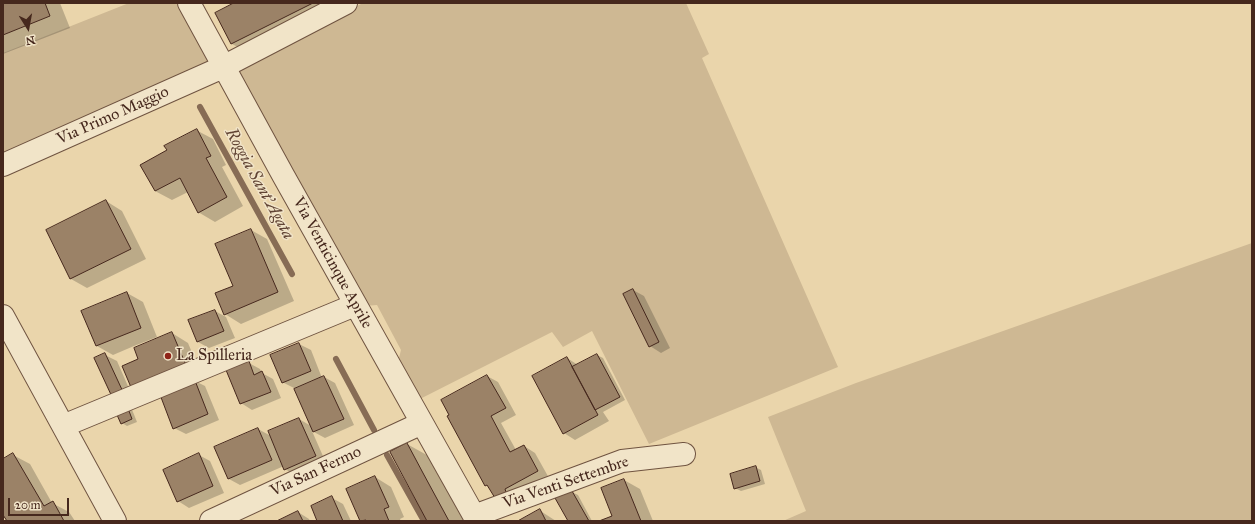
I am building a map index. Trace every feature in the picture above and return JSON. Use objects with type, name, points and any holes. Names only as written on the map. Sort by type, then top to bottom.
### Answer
[{"type":"street","name":"Via Venticinque Aprile","points":[[189,3],[355,305],[476,518]]},
{"type":"street","name":"Via Primo Maggio","points":[[3,166],[223,67],[346,3]]},
{"type":"street","points":[[63,426],[355,305]]},
{"type":"street","points":[[3,316],[115,521]]},
{"type":"street","name":"Via San Fermo","points":[[210,521],[422,423]]},
{"type":"street","name":"Via Venti Settembre","points":[[476,518],[622,461],[684,454]]},
{"type":"shaded area","points":[[129,3],[187,3],[222,67],[3,165],[3,53]]},
{"type":"shaded area","points":[[363,3],[686,3],[709,54],[702,58],[838,367],[649,444],[592,331],[563,347],[552,332],[418,400],[397,366],[401,350],[377,305],[364,306],[230,71]]},
{"type":"shaded area","points":[[1252,243],[1252,521],[783,521],[806,511],[768,417],[856,383]]},
{"type":"building","points":[[3,3],[45,3],[50,16],[3,35]]},
{"type":"building","points":[[234,3],[313,3],[231,44],[215,13]]},
{"type":"building","points":[[197,129],[211,156],[206,158],[227,197],[198,213],[180,178],[155,191],[140,165],[167,150],[164,146]]},
{"type":"building","points":[[106,200],[131,249],[70,279],[46,230]]},
{"type":"building","points":[[251,229],[278,292],[224,315],[215,293],[233,286],[215,244]]},
{"type":"building","points":[[633,289],[659,342],[649,347],[623,294]]},
{"type":"building","points":[[127,292],[141,328],[96,346],[81,311]]},
{"type":"building","points":[[215,310],[224,331],[197,342],[188,320]]},
{"type":"building","points":[[172,332],[188,370],[133,392],[122,366],[138,359],[134,348]]},
{"type":"building","points":[[299,343],[311,371],[282,383],[270,355]]},
{"type":"building","points":[[105,353],[124,394],[113,399],[94,358]]},
{"type":"building","points":[[597,354],[620,397],[595,410],[572,367]]},
{"type":"building","points":[[567,357],[598,415],[563,434],[532,376]]},
{"type":"building","points":[[249,361],[254,375],[262,371],[271,392],[240,404],[226,370]]},
{"type":"building","points":[[487,375],[506,408],[491,416],[510,452],[524,445],[538,471],[505,489],[506,492],[495,498],[487,485],[485,486],[447,416],[449,415],[441,400]]},
{"type":"building","points":[[324,376],[344,419],[313,432],[294,389]]},
{"type":"building","points":[[194,378],[208,414],[173,429],[159,392]]},
{"type":"building","points":[[126,403],[132,419],[121,424],[114,408]]},
{"type":"building","points":[[299,418],[316,456],[284,470],[268,431]]},
{"type":"building","points":[[258,428],[272,460],[228,479],[214,447]]},
{"type":"building","points":[[407,443],[449,521],[427,521],[390,452]]},
{"type":"building","points":[[13,453],[44,506],[53,501],[64,521],[7,521],[3,515],[3,459]]},
{"type":"building","points":[[199,453],[213,486],[177,502],[163,470]]},
{"type":"building","points":[[756,466],[760,481],[734,489],[730,474]]},
{"type":"building","points":[[375,476],[389,507],[384,509],[389,521],[360,521],[346,489]]},
{"type":"building","points":[[624,479],[641,521],[599,521],[612,516],[601,488]]},
{"type":"building","points":[[572,491],[589,521],[568,521],[555,498]]},
{"type":"building","points":[[332,496],[343,521],[317,521],[311,506]]},
{"type":"building","points":[[540,509],[546,521],[518,521]]},
{"type":"building","points":[[298,511],[303,521],[277,521]]},
{"type":"waterway","name":"Roggia Sant'Agata","points":[[200,107],[292,274]]},
{"type":"waterway","name":"Roggia Sant'Agata","points":[[336,359],[374,430]]},
{"type":"waterway","name":"Roggia Sant'Agata","points":[[387,455],[424,521]]},
{"type":"place","name":"La Spilleria","points":[[168,356]]}]
